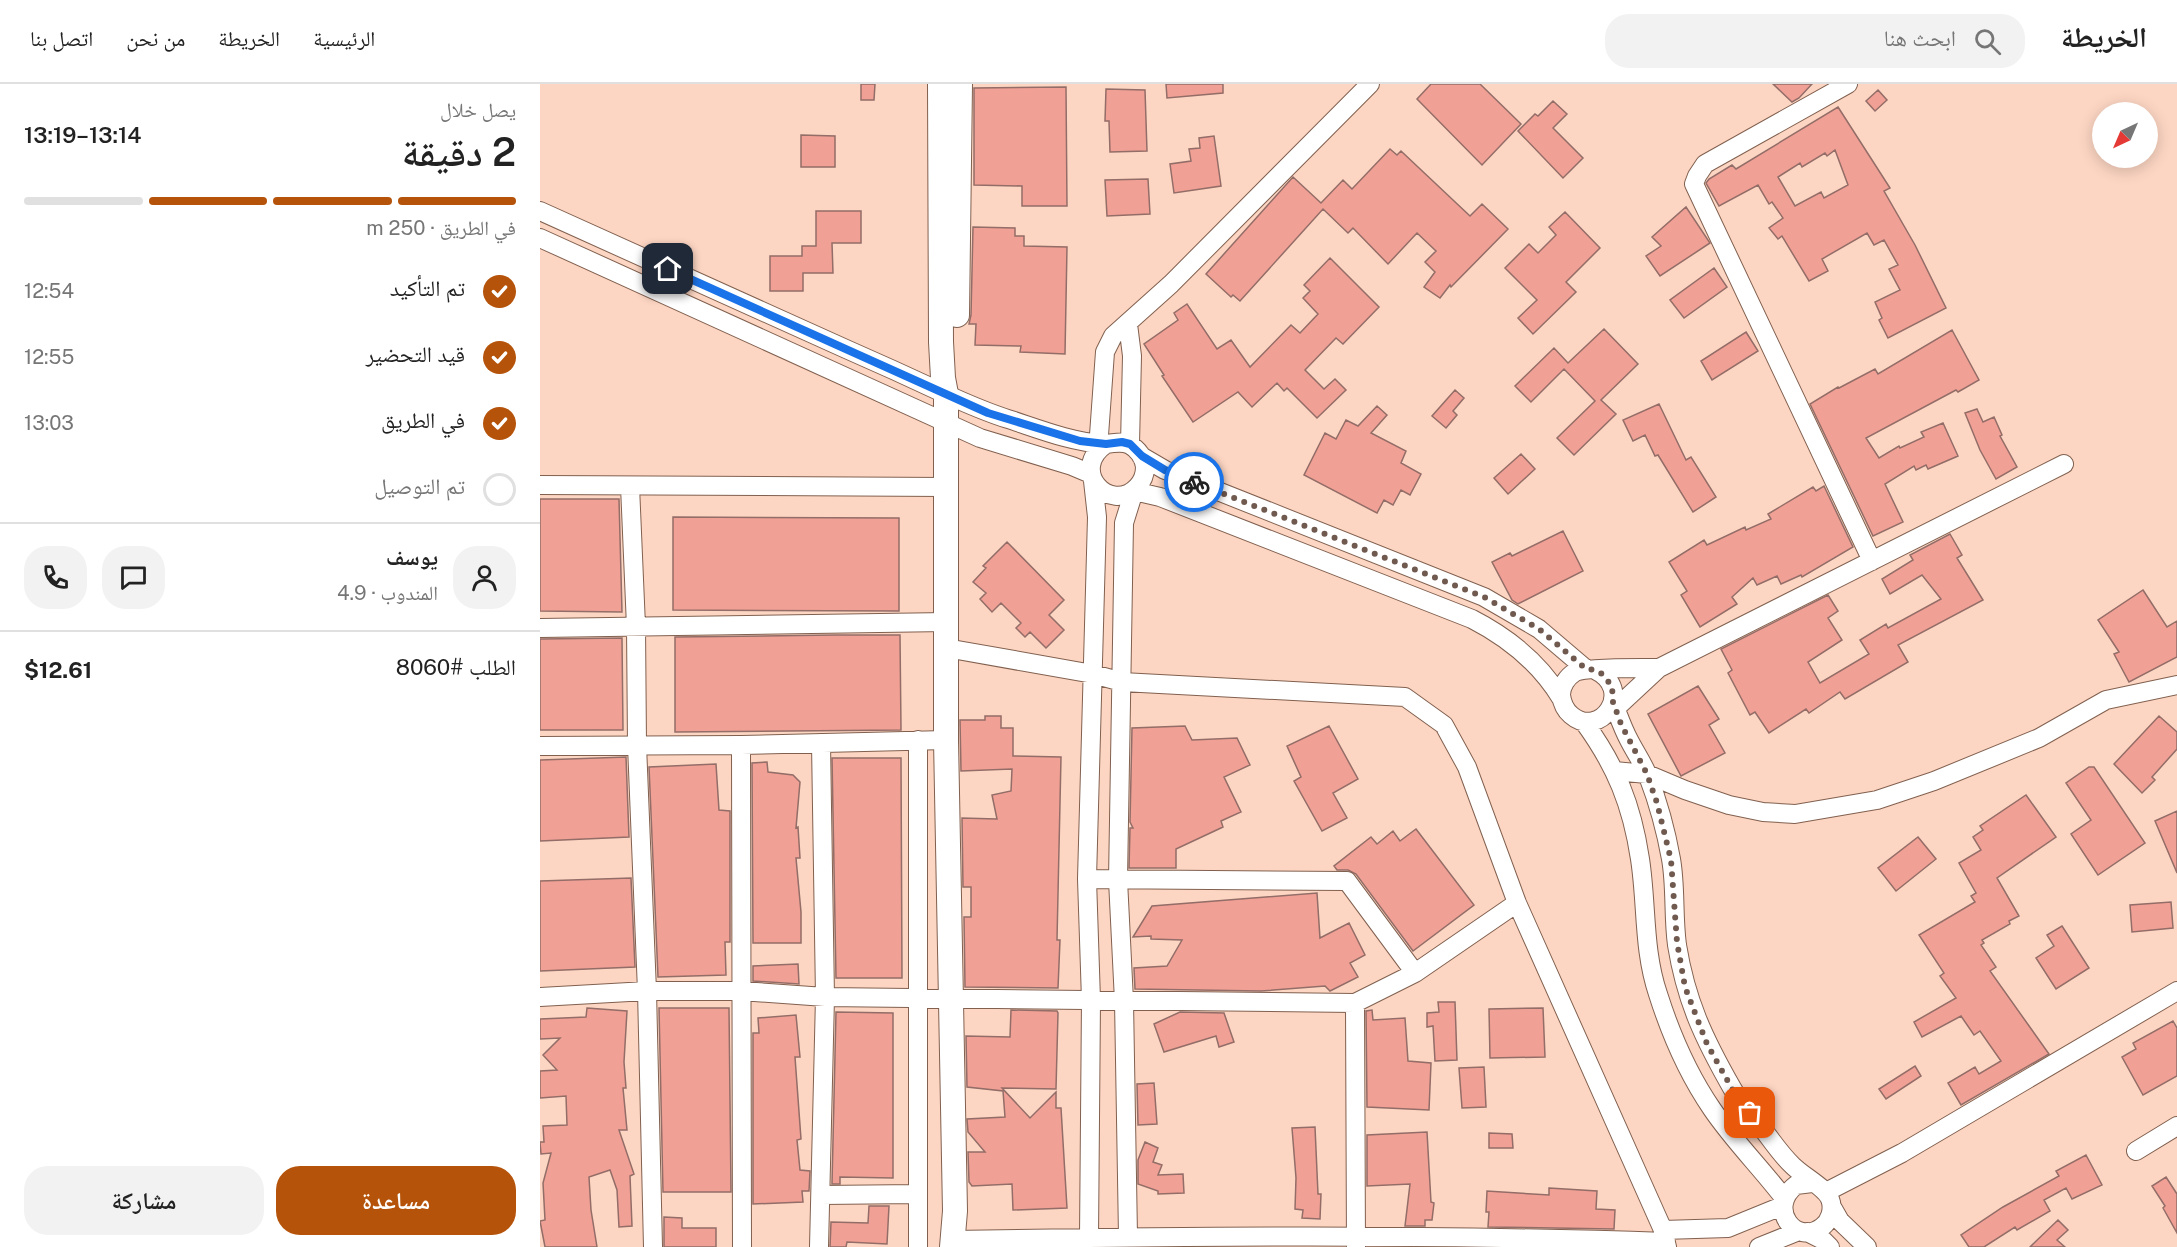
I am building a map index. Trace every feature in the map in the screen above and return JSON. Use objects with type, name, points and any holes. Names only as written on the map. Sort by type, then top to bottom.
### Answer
[{"type":"main road","points":[[940,84],[941,342],[946,394],[947,487],[946,740],[955,1211],[952,1244]]},
{"type":"main road","points":[[946,394],[953,374],[957,345],[960,84]]},
{"type":"street","points":[[1089,1238],[1091,1000],[1087,879],[1097,517],[1092,477],[1093,457],[1101,445],[1105,352],[1113,336],[1171,284],[1370,84]]},
{"type":"street","points":[[1848,84],[1705,164],[1694,184],[1872,561]]},
{"type":"street","points":[[540,211],[988,413],[1080,441],[1101,445],[1122,442],[1165,470],[1484,597],[1539,629],[1590,670],[1608,679],[1612,686],[1612,707],[1647,774],[1657,803],[1671,860],[1677,942],[1685,987],[1707,1044],[1735,1094],[1779,1151],[1823,1194],[1840,1221],[1867,1247]]},
{"type":"street","points":[[540,238],[980,438],[1072,466],[1092,477],[1098,488],[1106,494],[1116,496],[1134,491],[1160,497],[1472,619],[1522,650],[1538,665],[1561,698],[1568,714],[1584,722],[1602,746],[1625,792],[1638,849],[1646,942],[1657,993],[1681,1055],[1713,1110],[1783,1202],[1786,1221],[1803,1232],[1823,1240],[1830,1247]]},
{"type":"street","points":[[1128,324],[1132,356],[1136,450],[1145,465],[1144,475],[1134,491],[1124,523],[1119,880],[1124,1001],[1128,1236]]},
{"type":"street","points":[[1584,722],[1593,721],[1659,668],[2064,464]]},
{"type":"street","points":[[540,485],[947,487]]},
{"type":"street","points":[[630,486],[654,1247]]},
{"type":"street","points":[[540,628],[947,622]]},
{"type":"street","points":[[946,648],[1093,674],[1122,682],[1405,697],[1444,725],[1467,767],[1517,903],[1665,1240]]},
{"type":"street","points":[[1561,698],[1562,689],[1570,675],[1590,670],[1659,668]]},
{"type":"street","points":[[1614,771],[1647,774],[1729,805],[1763,812],[1796,814],[1877,800],[1934,781],[2039,738],[2106,700],[2177,685]]},
{"type":"street","points":[[540,746],[741,745],[946,740]]},
{"type":"street","points":[[918,741],[918,1247]]},
{"type":"street","points":[[819,1247],[825,997],[821,743]]},
{"type":"street","points":[[741,745],[742,1247]]},
{"type":"street","points":[[1087,879],[1347,881],[1415,974]]},
{"type":"street","points":[[540,997],[647,991],[741,991],[825,997],[918,999],[1355,1003],[1415,974],[1517,903]]},
{"type":"street","points":[[952,1244],[1128,1236],[1356,1242],[1615,1244],[1665,1240],[1728,1228],[1783,1202],[1789,1190],[1796,1185],[1823,1194],[1902,1153],[2177,991]]},
{"type":"street","points":[[1355,1003],[1356,1242]]},
{"type":"street","points":[[2136,1151],[2177,1126]]},
{"type":"street","points":[[821,1195],[917,1194]]},
{"type":"street","points":[[1759,1247],[1822,1227],[1831,1214],[1823,1194]]},
{"type":"building","points":[[861,84],[875,84],[874,100],[861,100]]},
{"type":"building","points":[[1166,84],[1223,84],[1223,93],[1167,98]]},
{"type":"building","points":[[1431,84],[1480,84],[1521,124],[1482,165],[1417,99]]},
{"type":"building","points":[[1773,84],[1812,84],[1792,102]]},
{"type":"building","points":[[1066,87],[1067,206],[1022,206],[1022,186],[974,185],[974,88]]},
{"type":"building","points":[[1106,89],[1145,90],[1147,151],[1110,152],[1109,121],[1105,121]]},
{"type":"building","points":[[1878,90],[1887,100],[1875,111],[1866,101]]},
{"type":"building","points":[[1553,101],[1567,114],[1553,128],[1583,158],[1563,178],[1518,131],[1535,114],[1538,116]]},
{"type":"building","points":[[1838,107],[1890,188],[1884,191],[1915,245],[1946,308],[1888,338],[1879,320],[1882,318],[1875,302],[1900,290],[1889,269],[1898,265],[1884,240],[1874,245],[1867,233],[1822,259],[1828,271],[1809,281],[1782,236],[1778,239],[1769,228],[1783,218],[1772,202],[1769,204],[1758,185],[1719,206],[1706,183],[1732,165],[1736,169]],"holes":[[[1835,150],[1848,185],[1824,198],[1821,192],[1795,206],[1778,177],[1800,163],[1802,167],[1825,153],[1827,156]]]},
{"type":"building","points":[[801,135],[835,136],[835,167],[801,167]]},
{"type":"building","points":[[1214,136],[1221,186],[1174,193],[1170,164],[1191,161],[1189,149],[1200,148],[1199,138]]},
{"type":"building","points":[[1390,149],[1397,155],[1401,151],[1470,216],[1482,204],[1508,229],[1451,287],[1450,285],[1440,298],[1424,287],[1435,272],[1425,262],[1436,251],[1417,233],[1388,264],[1353,228],[1348,233],[1323,209],[1240,301],[1233,295],[1231,297],[1206,274],[1293,177],[1321,203],[1343,180],[1352,189]]},
{"type":"building","points":[[1148,179],[1150,214],[1107,216],[1105,180]]},
{"type":"building","points":[[1686,207],[1710,243],[1660,276],[1646,256],[1661,246],[1652,237]]},
{"type":"building","points":[[816,211],[861,211],[861,243],[832,243],[833,273],[803,273],[803,291],[770,291],[770,256],[802,256],[802,246],[816,246]]},
{"type":"building","points":[[1565,212],[1600,248],[1566,282],[1576,292],[1533,334],[1518,318],[1537,300],[1505,268],[1529,244],[1538,253],[1556,235],[1549,227]]},
{"type":"building","points":[[973,227],[1015,228],[1015,236],[1024,236],[1024,246],[1067,247],[1065,354],[1020,352],[1021,346],[975,345],[976,324],[969,324]]},
{"type":"building","points":[[1330,258],[1379,307],[1343,344],[1336,338],[1305,370],[1324,389],[1335,379],[1346,390],[1317,418],[1287,388],[1284,391],[1277,383],[1252,407],[1238,392],[1193,422],[1144,344],[1178,320],[1174,313],[1187,304],[1217,349],[1231,340],[1250,367],[1291,325],[1300,333],[1318,314],[1303,298],[1310,291],[1304,285]]},
{"type":"building","points":[[1714,268],[1727,287],[1684,318],[1670,300]]},
{"type":"building","points":[[1604,329],[1638,364],[1601,400],[1616,414],[1574,455],[1557,438],[1595,401],[1564,369],[1531,402],[1515,386],[1554,348],[1568,363]]},
{"type":"building","points":[[1952,330],[1979,380],[1866,438],[1879,458],[1899,446],[1900,448],[1924,437],[1921,432],[1943,423],[1958,456],[1928,469],[1926,465],[1916,470],[1914,466],[1885,484],[1903,522],[1873,536],[1810,404],[1875,369],[1878,374]]},
{"type":"building","points":[[1746,332],[1758,351],[1712,380],[1701,361]]},
{"type":"building","points":[[1455,390],[1464,398],[1453,411],[1457,415],[1446,428],[1432,416]]},
{"type":"building","points":[[1659,404],[1686,460],[1691,457],[1716,497],[1693,512],[1658,455],[1655,456],[1645,435],[1633,441],[1623,420]]},
{"type":"building","points":[[1377,406],[1387,415],[1371,433],[1406,451],[1401,463],[1421,474],[1410,495],[1401,490],[1393,505],[1384,500],[1377,513],[1304,475],[1325,433],[1336,439],[1346,420],[1358,426]]},
{"type":"building","points":[[1977,409],[1983,422],[1994,417],[2002,435],[2000,436],[2017,467],[1996,479],[1980,450],[1965,413]]},
{"type":"building","points":[[1521,454],[1535,469],[1508,494],[1494,478]]},
{"type":"building","points":[[1824,486],[1853,547],[1802,577],[1801,575],[1781,584],[1777,576],[1757,585],[1753,578],[1732,597],[1737,604],[1700,627],[1681,595],[1687,591],[1669,562],[1704,540],[1707,545],[1745,527],[1746,530],[1771,519],[1768,514],[1813,487],[1816,491]]},
{"type":"building","points":[[540,499],[619,499],[622,612],[540,611]]},
{"type":"building","points":[[673,517],[899,518],[899,611],[673,610]]},
{"type":"building","points":[[1563,531],[1583,571],[1518,604],[1512,600],[1492,562],[1510,553],[1512,556]]},
{"type":"building","points":[[1950,534],[1962,555],[1957,558],[1983,600],[1898,645],[1908,662],[1845,699],[1840,692],[1809,713],[1806,709],[1769,733],[1755,712],[1750,715],[1728,673],[1732,670],[1721,649],[1828,595],[1838,611],[1828,618],[1842,640],[1808,662],[1820,683],[1869,654],[1860,640],[1886,624],[1888,628],[1941,599],[1922,575],[1890,594],[1882,579],[1913,560],[1910,555]]},
{"type":"building","points":[[1007,542],[1064,600],[1049,615],[1064,630],[1046,648],[1030,632],[1025,637],[1016,628],[1021,623],[1001,603],[992,612],[980,599],[986,593],[973,582],[986,568],[983,566]]},
{"type":"building","points":[[2143,590],[2167,627],[2177,621],[2177,657],[2129,682],[2114,654],[2119,652],[2098,620]]},
{"type":"building","points":[[900,635],[901,730],[675,732],[675,637]]},
{"type":"building","points":[[622,638],[623,730],[540,730],[540,639]]},
{"type":"building","points":[[1698,686],[1719,719],[1709,725],[1725,753],[1681,776],[1648,714]]},
{"type":"building","points":[[985,716],[1001,716],[1001,728],[1013,728],[1013,756],[1061,757],[1058,988],[965,987],[964,917],[971,917],[971,887],[963,887],[962,818],[997,819],[992,795],[1011,791],[1012,769],[961,771],[960,720],[985,720]]},
{"type":"building","points":[[2159,716],[2177,732],[2177,749],[2152,777],[2155,780],[2142,793],[2114,764]]},
{"type":"building","points":[[1185,726],[1192,740],[1237,738],[1250,765],[1224,777],[1241,812],[1221,821],[1223,827],[1176,849],[1176,868],[1129,868],[1130,828],[1133,828],[1130,822],[1132,728]]},
{"type":"building","points":[[1329,726],[1358,779],[1333,793],[1347,818],[1322,831],[1294,781],[1301,777],[1287,746]]},
{"type":"building","points":[[626,757],[629,837],[540,841],[540,760]]},
{"type":"building","points":[[832,758],[901,758],[902,978],[836,978]]},
{"type":"building","points":[[767,762],[768,772],[793,775],[800,782],[796,828],[798,827],[800,858],[796,858],[801,912],[801,943],[753,943],[752,763]]},
{"type":"building","points":[[716,764],[719,810],[730,811],[730,942],[725,942],[726,975],[658,977],[649,767]]},
{"type":"building","points":[[2089,767],[2094,767],[2145,843],[2098,875],[2071,834],[2091,820],[2066,783]]},
{"type":"building","points":[[2026,795],[2056,837],[1997,878],[2019,916],[2009,921],[2010,924],[1982,940],[1984,943],[1981,945],[1996,967],[1990,971],[2049,1054],[1961,1105],[1948,1083],[1975,1067],[1979,1074],[2001,1061],[1980,1031],[1974,1035],[1961,1016],[1922,1037],[1914,1022],[1956,998],[1940,976],[1944,973],[1919,935],[1975,902],[1971,896],[1976,893],[1959,863],[1981,850],[1973,837],[1983,830],[1980,826]]},
{"type":"building","points":[[2177,811],[2177,873],[2155,821]]},
{"type":"building","points":[[1416,829],[1474,905],[1413,951],[1356,874],[1348,870],[1337,870],[1334,866],[1371,837],[1377,844],[1393,831],[1400,841]]},
{"type":"building","points":[[1918,837],[1936,859],[1896,891],[1878,868]]},
{"type":"building","points":[[631,878],[635,967],[540,971],[540,881]]},
{"type":"building","points":[[1317,893],[1320,938],[1349,923],[1365,955],[1350,963],[1358,977],[1330,991],[1325,986],[1261,991],[1135,989],[1134,968],[1167,966],[1182,940],[1151,939],[1151,936],[1133,937],[1152,906]]},
{"type":"building","points":[[2171,902],[2173,928],[2132,932],[2130,905]]},
{"type":"building","points":[[2062,926],[2089,968],[2056,989],[2036,958],[2054,946],[2047,935]]},
{"type":"building","points":[[798,964],[799,984],[753,981],[753,966]]},
{"type":"building","points":[[1438,1002],[1455,1002],[1457,1060],[1435,1061],[1433,1026],[1427,1027],[1427,1013],[1439,1012]]},
{"type":"building","points":[[587,1008],[627,1011],[624,1062],[626,1088],[623,1088],[627,1130],[619,1130],[634,1174],[630,1176],[632,1226],[619,1227],[617,1190],[610,1170],[589,1177],[597,1247],[545,1247],[540,1221],[545,1220],[543,1183],[551,1153],[541,1154],[540,1142],[544,1142],[543,1126],[567,1125],[566,1096],[540,1098],[540,1071],[557,1070],[543,1055],[560,1038],[540,1039],[540,1019],[586,1017]]},
{"type":"building","points":[[659,1008],[729,1008],[731,1192],[663,1192]]},
{"type":"building","points":[[1543,1008],[1545,1057],[1490,1058],[1489,1009]]},
{"type":"building","points":[[1011,1010],[1057,1011],[1058,1013],[1056,1089],[1002,1088],[1030,1118],[1056,1092],[1056,1108],[1061,1108],[1067,1208],[1013,1210],[1012,1184],[972,1186],[969,1182],[968,1152],[985,1152],[968,1132],[967,1119],[1005,1117],[1003,1091],[967,1087],[966,1036],[1010,1037]]},
{"type":"building","points":[[1372,1010],[1373,1020],[1405,1018],[1408,1061],[1431,1063],[1429,1110],[1367,1107],[1366,1011]]},
{"type":"building","points":[[836,1012],[893,1013],[893,1178],[840,1177],[840,1184],[832,1184]]},
{"type":"building","points":[[1180,1012],[1224,1013],[1234,1042],[1219,1047],[1216,1036],[1164,1052],[1154,1024]]},
{"type":"building","points":[[796,1015],[800,1057],[795,1057],[801,1139],[797,1140],[800,1170],[810,1171],[809,1191],[802,1191],[803,1202],[753,1204],[753,1033],[759,1033],[758,1018]]},
{"type":"building","points":[[2173,1021],[2177,1028],[2177,1076],[2143,1095],[2122,1057],[2136,1049],[2133,1043]]},
{"type":"building","points":[[1915,1066],[1921,1076],[1886,1099],[1879,1089]]},
{"type":"building","points":[[1484,1067],[1486,1107],[1462,1108],[1459,1068]]},
{"type":"building","points":[[1154,1083],[1157,1124],[1138,1125],[1137,1084]]},
{"type":"building","points":[[1315,1127],[1318,1194],[1321,1194],[1320,1219],[1302,1218],[1303,1210],[1295,1209],[1296,1178],[1292,1128]]},
{"type":"building","points":[[1427,1132],[1431,1202],[1434,1203],[1432,1220],[1425,1220],[1425,1226],[1405,1226],[1410,1184],[1367,1186],[1367,1135]]},
{"type":"building","points":[[1489,1133],[1512,1134],[1513,1148],[1489,1148]]},
{"type":"building","points":[[1145,1142],[1158,1148],[1153,1162],[1162,1165],[1158,1175],[1183,1174],[1184,1193],[1158,1194],[1158,1191],[1138,1184],[1138,1160]]},
{"type":"building","points":[[2086,1155],[2102,1185],[2072,1199],[2066,1188],[2044,1200],[2050,1211],[2017,1230],[2015,1227],[1984,1247],[1969,1247],[1961,1235],[2003,1207],[2059,1176],[2056,1171]]},
{"type":"building","points":[[2166,1177],[2177,1194],[2177,1233],[2163,1208],[2165,1206],[2152,1186]]},
{"type":"building","points":[[1549,1188],[1597,1191],[1596,1209],[1615,1210],[1614,1229],[1488,1227],[1487,1191],[1549,1195]]},
{"type":"building","points":[[869,1206],[889,1206],[887,1244],[847,1242],[846,1247],[830,1247],[831,1222],[868,1223]]},
{"type":"building","points":[[664,1217],[682,1218],[682,1228],[716,1228],[716,1247],[664,1247]]},
{"type":"building","points":[[2058,1220],[2068,1230],[2057,1240],[2065,1247],[2030,1247]]},
{"type":"way so far","points":[[1194,482],[1484,597],[1539,629],[1586,669],[1595,670],[1608,679],[1612,686],[1613,702],[1621,724],[1647,774],[1657,803],[1671,860],[1677,942],[1685,987],[1707,1044],[1735,1094],[1750,1113]]},
{"type":"route","points":[[668,269],[988,413],[1080,441],[1130,444],[1142,456],[1165,470],[1194,482]]}]
